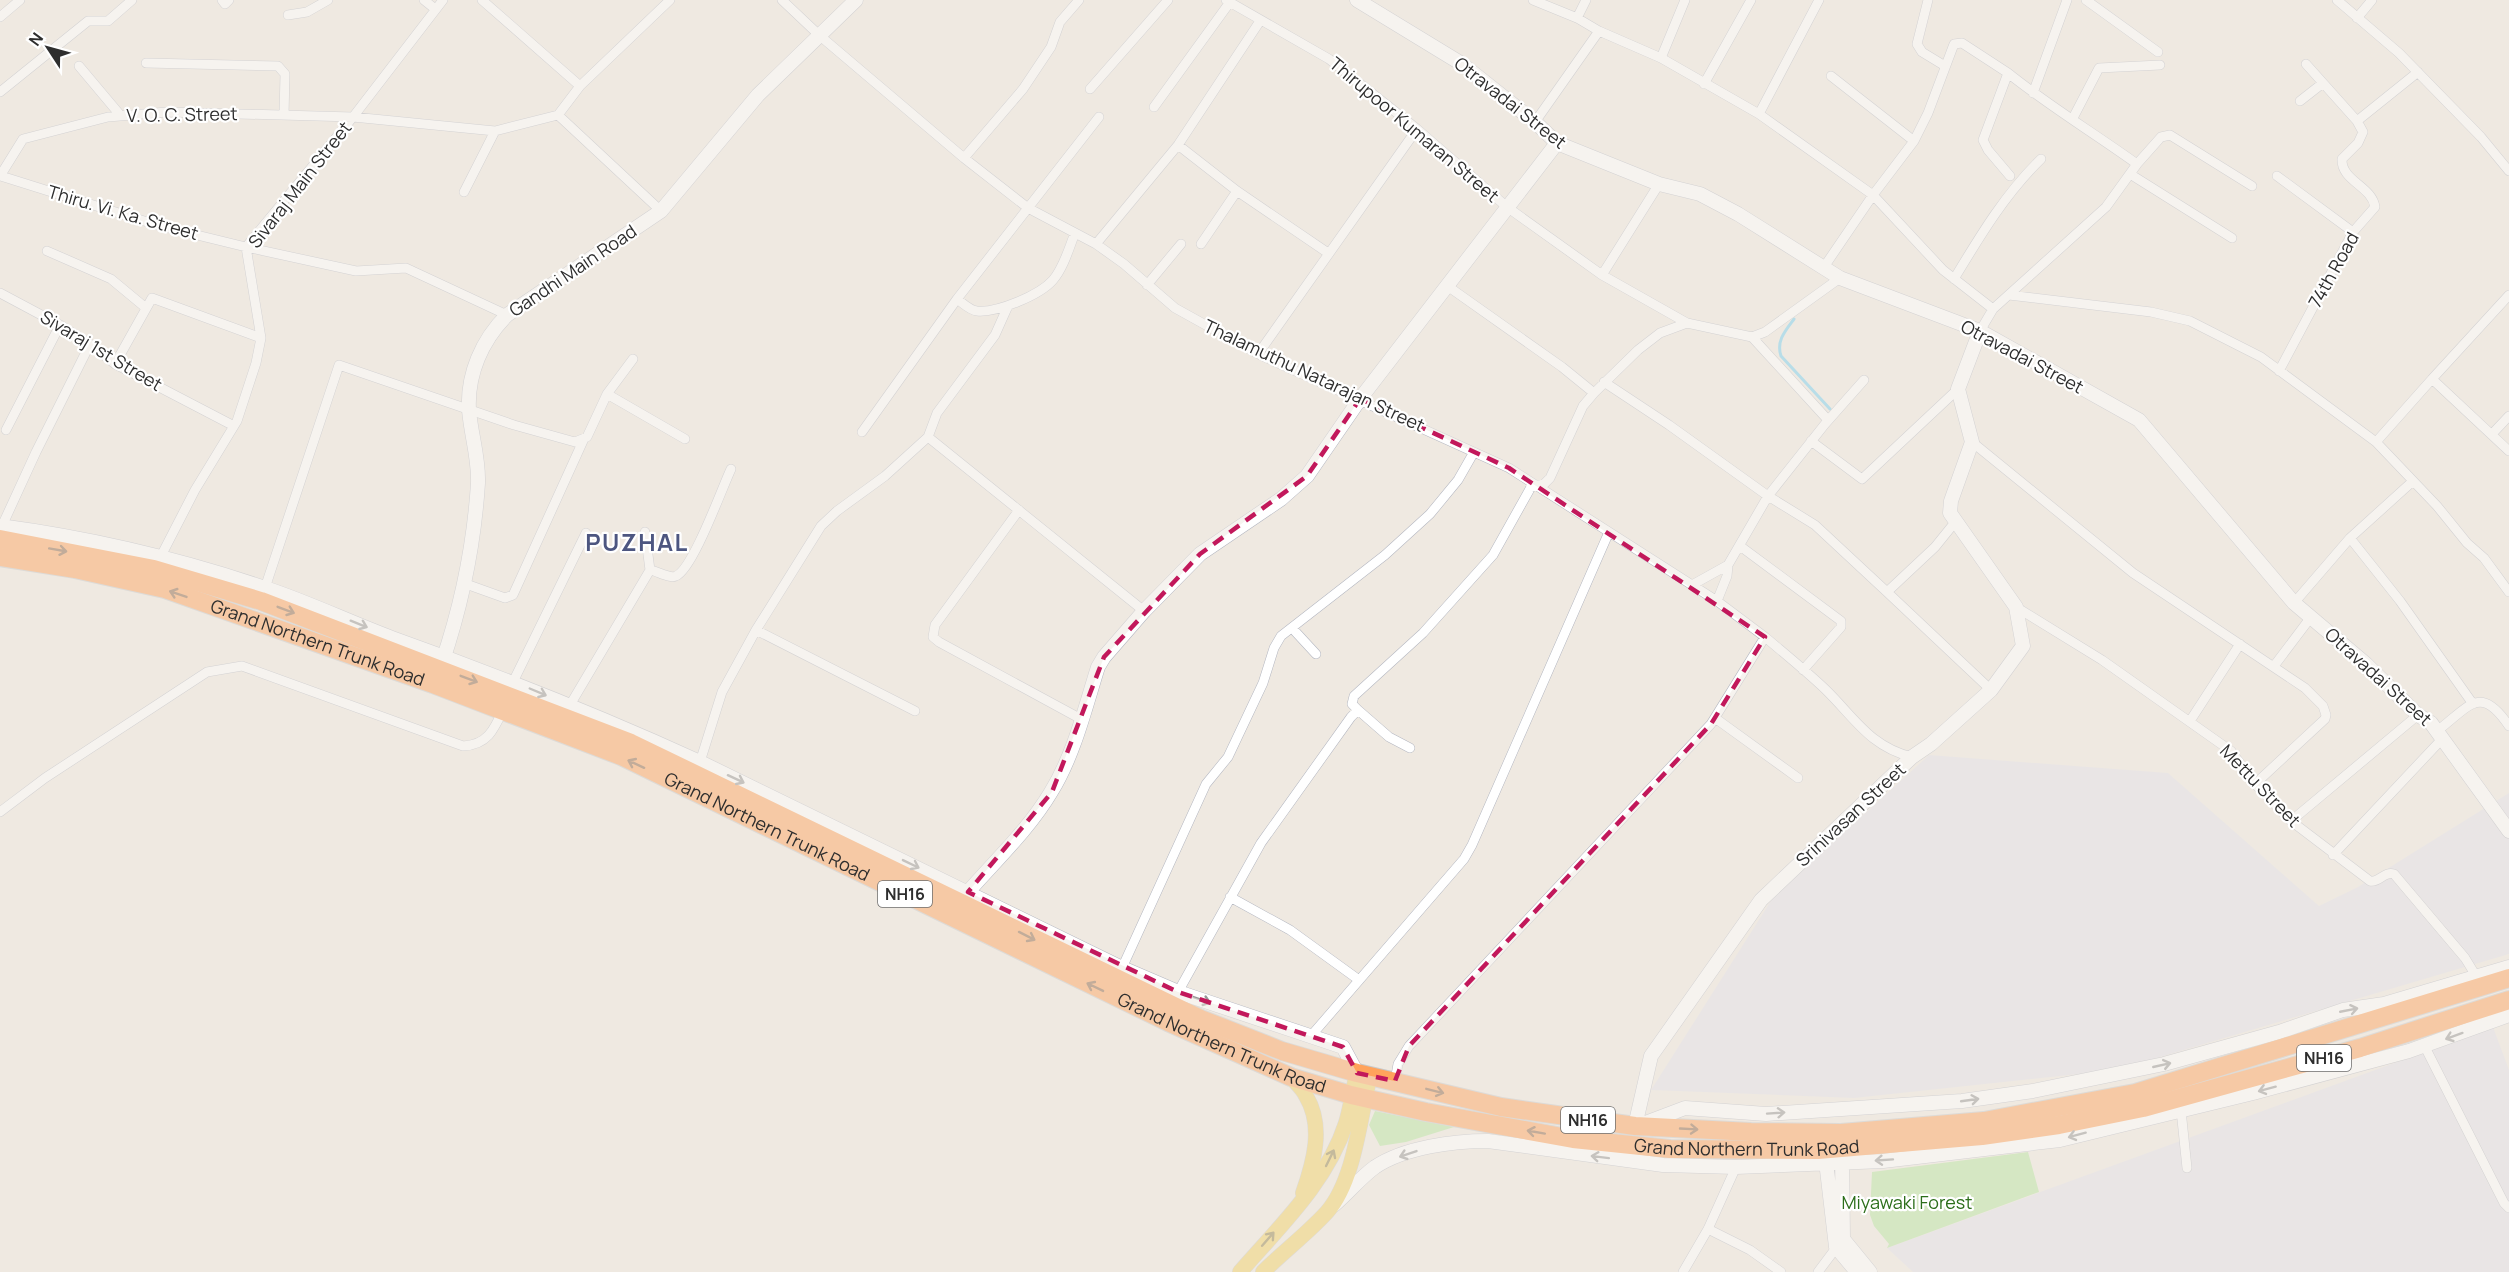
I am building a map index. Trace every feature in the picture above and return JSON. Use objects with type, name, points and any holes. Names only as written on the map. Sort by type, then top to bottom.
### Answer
[{"type":"highway","name":"Grand Northern Trunk Road","points":[[1,530],[80,554],[180,576],[261,600],[631,743],[1201,1019],[1282,1051],[1363,1074],[1501,1107],[1635,1126],[1833,1148],[2135,1093],[2482,980]]},
{"type":"highway","name":"Grand Northern Trunk Road","points":[[0,557],[75,569],[165,589],[439,669],[503,710],[621,756],[1168,1022],[1291,1077],[1358,1096],[1438,1114],[1574,1139],[1670,1149],[1833,1148],[1982,1136],[2059,1125],[2143,1107],[2360,1048],[2509,1000]]},
{"type":"highway","name":"NH16","points":[[2482,980],[2509,978]]},
{"type":"main road","points":[[1263,1272],[1328,1210],[1345,1180],[1354,1152],[1358,1096],[1363,1074]]},
{"type":"main road","points":[[1291,1077],[1307,1096],[1317,1134],[1311,1166],[1297,1206]]},
{"type":"main road","points":[[1240,1272],[1313,1189],[1328,1163],[1358,1096]]},
{"type":"street","points":[[0,17],[20,0]]},
{"type":"street","points":[[0,92],[88,21],[108,21],[132,0]]},
{"type":"street","points":[[288,15],[307,12],[328,0]]},
{"type":"street","points":[[424,0],[434,8]]},
{"type":"street","name":"Sivaraj Main Street","points":[[161,555],[195,490],[234,426],[256,363],[261,338],[246,247],[353,117],[434,8],[443,0]]},
{"type":"street","points":[[482,0],[580,86]]},
{"type":"street","points":[[661,212],[558,115],[580,86],[670,0]]},
{"type":"street","name":"Thalamuthu Natarajan Street","points":[[782,0],[964,158],[1028,208],[1096,244],[1124,264],[1176,308],[1258,354],[1509,468],[1717,601],[1765,637],[1827,691],[1855,724],[1867,734],[1891,749],[1912,757]]},
{"type":"street","name":"Gandhi Main Road","points":[[439,669],[466,584],[478,481],[469,409],[473,373],[479,352],[493,329],[507,315],[661,212],[758,95],[855,0]]},
{"type":"street","points":[[964,158],[1023,89],[1051,47],[1060,22],[1079,0]]},
{"type":"street","points":[[1090,88],[1168,0]]},
{"type":"street","name":"Otravadai Street","points":[[1357,0],[1462,64],[1535,122],[1557,143],[1659,184],[1700,194],[1738,214],[1840,278],[1980,331],[2139,420],[2294,603],[2366,664],[2440,734],[2509,831]]},
{"type":"street","points":[[1533,0],[1661,58],[1758,114],[1874,195],[1943,270],[1993,309]]},
{"type":"street","points":[[1577,18],[1586,0]]},
{"type":"street","points":[[1661,58],[1685,0]]},
{"type":"street","points":[[1704,84],[1751,0]]},
{"type":"street","points":[[1758,114],[1819,0]]},
{"type":"street","points":[[1928,0],[1917,44],[1922,52],[1945,66]]},
{"type":"street","points":[[2032,93],[2067,0]]},
{"type":"street","points":[[2086,0],[2158,52]]},
{"type":"street","points":[[2337,0],[2399,52],[2481,137],[2509,171]]},
{"type":"street","points":[[2357,18],[2372,0]]},
{"type":"street","points":[[1154,107],[1228,1]]},
{"type":"street","name":"Thirupoor Kumaran Street","points":[[1228,1],[1329,58],[1417,129],[1507,207],[1602,275],[1687,323],[1752,337]]},
{"type":"street","points":[[1096,244],[1178,145],[1260,21]]},
{"type":"street","points":[[1535,122],[1599,31]]},
{"type":"street","points":[[1824,267],[1914,141],[1928,113],[1951,49],[1958,42],[2008,73],[2032,93],[2073,118],[2136,164]]},
{"type":"street","points":[[146,63],[278,66],[285,74],[284,115]]},
{"type":"street","points":[[2306,64],[2357,122],[2418,72]]},
{"type":"street","points":[[2073,118],[2099,68],[2160,65]]},
{"type":"street","points":[[79,66],[121,116]]},
{"type":"street","points":[[2008,73],[1983,140],[1988,150],[2010,176]]},
{"type":"street","points":[[1831,76],[1914,141]]},
{"type":"street","points":[[2300,101],[2323,83]]},
{"type":"street","name":"V. O. C. Street","points":[[1,176],[23,139],[108,117],[167,112],[353,117],[495,130],[558,115]]},
{"type":"street","points":[[862,432],[957,299],[1099,117]]},
{"type":"street","name":"74th Road","points":[[2279,371],[2353,232],[2375,207],[2370,196],[2345,172],[2342,165],[2342,159],[2362,138],[2357,122]]},
{"type":"street","points":[[1258,354],[1417,129]]},
{"type":"street","points":[[464,192],[495,130]]},
{"type":"street","points":[[1811,441],[1862,479],[1958,389],[1980,331],[1993,309],[2106,207],[2136,164],[2161,137],[2170,135],[2252,186]]},
{"type":"street","points":[[969,892],[1037,814],[1052,792],[1065,768],[1104,657],[1144,611],[1200,554],[1281,499],[1307,476],[1360,399],[1557,143]]},
{"type":"street","points":[[1178,145],[1237,191],[1328,253]]},
{"type":"street","points":[[1954,279],[2002,203],[2018,182],[2041,159]]},
{"type":"street","points":[[2130,174],[2232,238]]},
{"type":"street","name":"Thiru. Vi. Ka. Street","points":[[1,176],[160,226],[246,247],[356,271],[405,268],[507,315]]},
{"type":"street","points":[[2277,176],[2353,232]]},
{"type":"street","points":[[1602,275],[1659,184]]},
{"type":"street","points":[[1201,244],[1237,191]]},
{"type":"street","points":[[957,299],[969,308],[978,311],[1008,306],[1043,290],[1054,279],[1075,233]]},
{"type":"street","points":[[1147,285],[1180,244]]},
{"type":"street","points":[[47,251],[111,279],[146,308]]},
{"type":"street","points":[[1828,420],[1752,337],[1766,332],[1840,278]]},
{"type":"street","points":[[1446,285],[1562,367],[1594,393]]},
{"type":"street","name":"Sivaraj 1st Street","points":[[0,292],[60,325],[90,344],[115,364],[234,426]]},
{"type":"street","points":[[2009,295],[2151,312],[2190,321],[2261,357],[2376,442],[2437,506],[2467,543],[2484,558],[2509,592]]},
{"type":"street","points":[[2376,442],[2509,295]]},
{"type":"street","points":[[115,364],[152,298],[261,338]]},
{"type":"street","points":[[700,762],[722,692],[756,630],[821,526],[837,511],[885,476],[928,437],[937,412],[995,335],[1008,306]]},
{"type":"street","points":[[1410,748],[1389,737],[1358,710],[1352,704],[1354,696],[1423,633],[1493,555],[1531,488],[1544,484],[1550,478],[1583,406],[1594,393],[1638,350],[1660,333],[1687,323]]},
{"type":"street","points":[[6,429],[60,325]]},
{"type":"street","points":[[90,344],[36,452],[1,530],[65,535],[161,555],[265,588],[390,637],[439,669],[513,682],[700,762],[1122,968],[1178,992],[1343,1047],[1363,1074]]},
{"type":"street","points":[[466,584],[505,598],[513,596],[583,441],[587,438],[608,394],[633,359]]},
{"type":"street","points":[[265,588],[339,365],[514,425],[575,442],[583,441]]},
{"type":"street","points":[[2432,379],[2509,451]]},
{"type":"street","points":[[1717,601],[1727,576],[1728,565],[1768,496],[1828,420],[1864,380]]},
{"type":"street","points":[[1604,382],[1670,425],[1768,496],[1815,525],[1991,690]]},
{"type":"street","points":[[1887,592],[1935,547],[1956,521],[1950,513],[1951,501],[1972,442],[1958,389]]},
{"type":"street","points":[[608,394],[685,439]]},
{"type":"street","points":[[2492,434],[2509,416]]},
{"type":"street","points":[[928,437],[1144,611]]},
{"type":"street","points":[[1972,442],[2133,573],[2274,666],[2305,688],[2323,706],[2326,715],[2297,747],[2255,784]]},
{"type":"street","points":[[1122,968],[1206,784],[1228,757],[1263,683],[1274,648],[1281,636],[1385,555],[1430,514],[1458,480],[1474,452]]},
{"type":"street","points":[[650,570],[673,577],[680,573],[699,546],[731,469]]},
{"type":"street","points":[[2294,603],[2350,538],[2413,481]]},
{"type":"street","points":[[1019,510],[935,625],[933,637],[1081,719]]},
{"type":"street","name":"Srinivasan Street","points":[[1635,1126],[1651,1056],[1761,900],[1912,757],[1931,744],[1991,690],[2023,646],[2016,607],[1956,521]]},
{"type":"street","points":[[570,705],[650,570],[645,532]]},
{"type":"street","points":[[1310,1037],[1464,859],[1609,532]]},
{"type":"street","points":[[513,682],[585,533]]},
{"type":"street","points":[[2350,538],[2400,602],[2473,704]]},
{"type":"street","points":[[1740,546],[1841,621],[1841,627],[1803,670]]},
{"type":"street","points":[[1692,585],[1728,565]]},
{"type":"street","name":"Mettu Street","points":[[2016,607],[2102,660],[2230,751],[2255,784],[2291,821],[2371,882],[2387,873],[2394,874],[2482,980]]},
{"type":"street","points":[[2274,666],[2311,617]]},
{"type":"street","points":[[1292,628],[1316,654]]},
{"type":"street","points":[[756,630],[915,711]]},
{"type":"street","points":[[1395,1081],[1398,1064],[1409,1046],[1505,942],[1636,807],[1715,718],[1765,637]]},
{"type":"street","points":[[2190,721],[2240,644]]},
{"type":"street","points":[[0,812],[45,778],[207,672],[242,666],[463,746],[474,746],[491,735],[503,710]]},
{"type":"street","points":[[2333,855],[2440,734],[2473,704],[2482,701],[2492,704],[2509,726]]},
{"type":"street","points":[[1178,992],[1261,843],[1301,784],[1358,710]]},
{"type":"street","points":[[2291,821],[2418,715]]},
{"type":"street","points":[[1715,718],[1798,777]]},
{"type":"street","points":[[1230,897],[1290,930],[1359,980]]},
{"type":"street","points":[[1635,1126],[1685,1108],[1766,1114],[1962,1101],[2033,1091],[2164,1064],[2279,1032],[2343,1010],[2384,1004],[2482,980],[2509,967]]},
{"type":"street","points":[[1328,1210],[1376,1166],[1407,1153],[1462,1141],[1488,1141],[1663,1165],[1736,1167],[1833,1148],[1883,1161],[2060,1140],[2253,1093],[2425,1047],[2509,1015]]},
{"type":"street","points":[[2425,1047],[2504,1203],[2509,1208]]},
{"type":"street","points":[[2181,1110],[2187,1168]]},
{"type":"street","points":[[1833,1148],[1840,1243],[1857,1272]]},
{"type":"street","points":[[1683,1272],[1708,1229],[1736,1167]]},
{"type":"street","points":[[1708,1229],[1750,1250],[1781,1272]]},
{"type":"street","points":[[1818,1272],[1840,1243]]},
{"type":"street","points":[[1840,1243],[1870,1272]]},
{"type":"highlighted area","points":[[1360,399],[1509,468],[1765,637],[1711,724],[1409,1046],[1395,1081],[1357,1073],[1343,1047],[1178,992],[968,892],[1052,792],[1104,657],[1200,554],[1307,476]]},
{"type":"shaded area","points":[[1929,755],[2168,773],[2319,906],[2358,887],[2509,793],[2509,954],[2116,1070],[1854,1098],[1651,1090],[1774,896]]},
{"type":"shaded area","points":[[2493,1027],[2509,1070],[2509,1272],[1913,1272],[1887,1248]]},
{"type":"green space","points":[[1375,1111],[1454,1127],[1406,1142],[1380,1146],[1369,1125]]},
{"type":"green space","name":"Miyawaki Forest","points":[[2028,1152],[2039,1192],[1887,1248],[1889,1244],[1874,1226],[1870,1215],[1872,1172]]},
{"type":"waterway","points":[[1794,319],[1781,341],[1781,356],[1830,409]]},
{"type":"district","name":"PUZHAL","points":[[637,543]]}]
